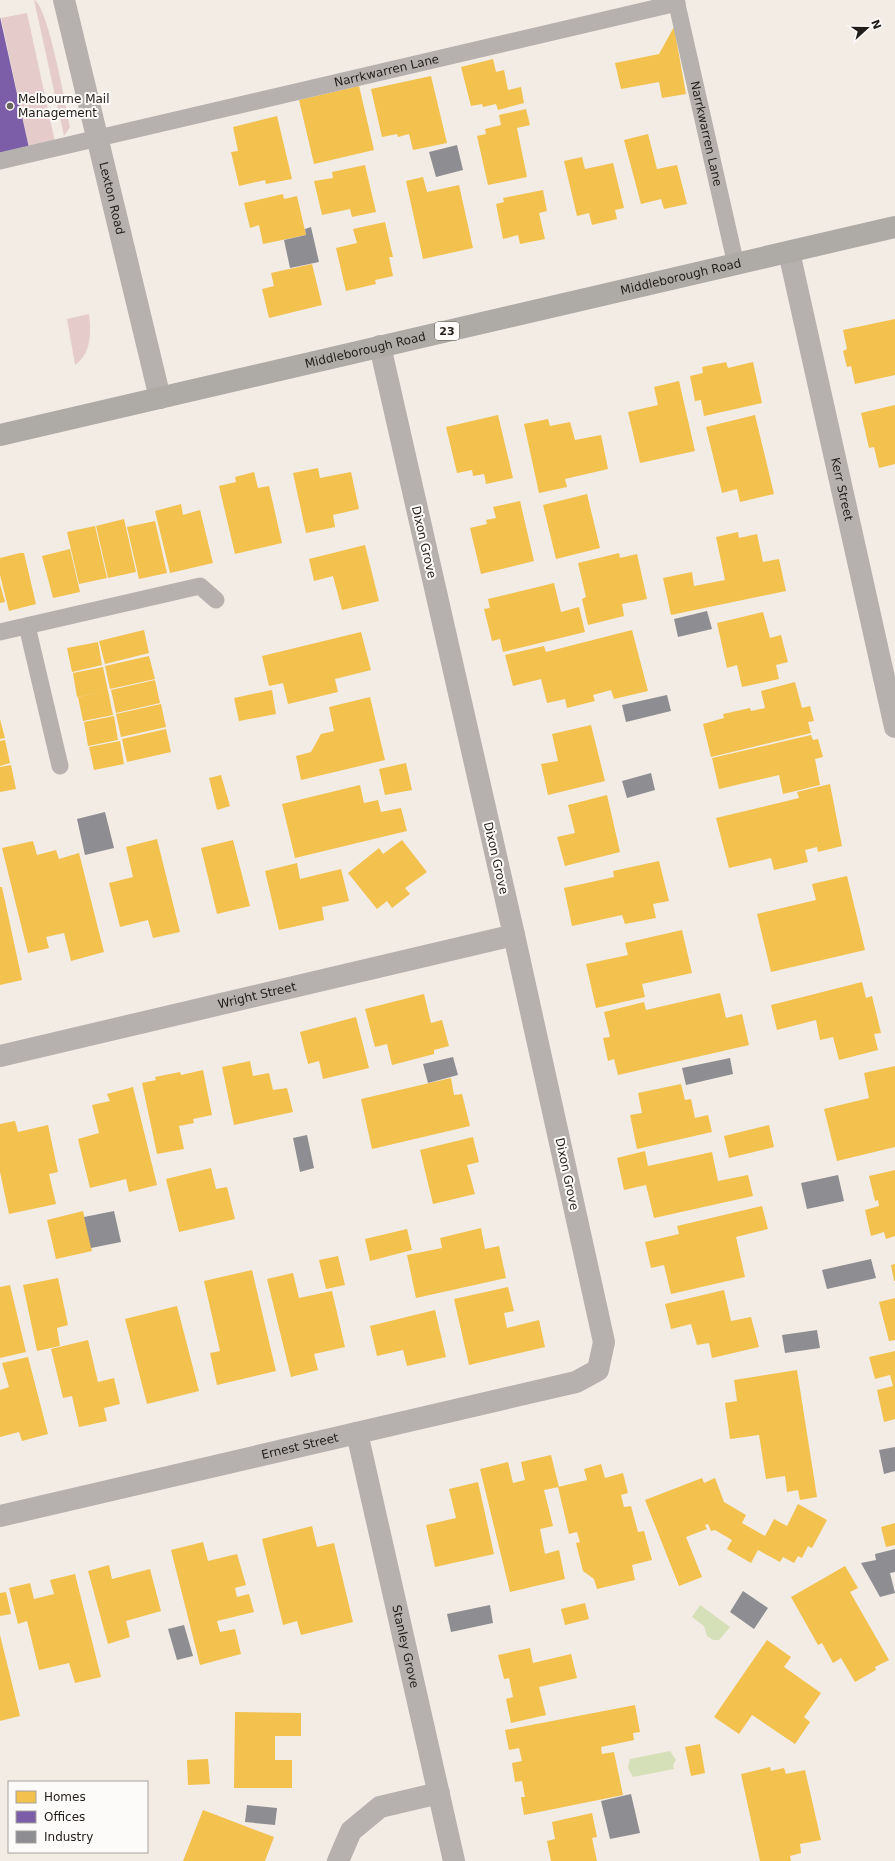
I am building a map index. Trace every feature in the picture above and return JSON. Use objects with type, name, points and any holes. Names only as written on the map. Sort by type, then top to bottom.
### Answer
[{"type":"main road","name":"Middleborough Road","points":[[0,435],[895,227]]},
{"type":"street","name":"Lexton Road","points":[[64,0],[96,139],[160,398]]},
{"type":"street","name":"Kerr Street","points":[[789,252],[895,727]]},
{"type":"street","name":"Dixon Grove","points":[[380,346],[514,935],[604,1342],[598,1370]]},
{"type":"street","name":"Wright Street","points":[[0,1056],[514,935]]},
{"type":"street","name":"Ernest Street","points":[[0,1516],[576,1382],[598,1370]]},
{"type":"street","name":"Stanley Grove","points":[[358,1433],[454,1861]]},
{"type":"street","points":[[338,1861],[351,1831],[380,1807],[439,1793]]},
{"type":"lane","name":"Narrkwarren Lane","points":[[0,162],[676,1],[736,265]]},
{"type":"lane","points":[[0,632],[200,586],[216,600]]},
{"type":"lane","points":[[27,626],[60,766]]},
{"type":"shaded area","points":[[34,0],[39,6],[45,19],[61,80],[70,127],[64,136]]},
{"type":"shaded area","points":[[27,13],[55,142],[29,148],[1,18]]},
{"type":"shaded area","points":[[89,314],[89,341],[85,354],[75,365],[67,319]]},
{"type":"shaded area","points":[[700,1605],[730,1627],[719,1640],[713,1640],[707,1636],[704,1626],[692,1617]]},
{"type":"shaded area","points":[[670,1751],[676,1760],[673,1765],[674,1769],[633,1777],[628,1768],[630,1759]]},
{"type":"building: Homes","points":[[674,27],[686,94],[662,98],[659,82],[621,89],[615,63],[659,54]]},
{"type":"building: Homes","points":[[493,59],[496,72],[504,70],[508,90],[521,87],[524,103],[498,110],[496,104],[483,107],[482,104],[471,106],[461,67]]},
{"type":"building: Homes","points":[[431,76],[447,143],[413,150],[409,134],[398,137],[397,134],[382,137],[371,89]]},
{"type":"building: Homes","points":[[359,86],[374,150],[314,164],[299,100]]},
{"type":"building: Homes","points":[[526,109],[530,125],[517,128],[527,177],[488,185],[477,136],[486,134],[485,129],[501,125],[499,115]]},
{"type":"building: Homes","points":[[277,116],[292,179],[266,184],[265,180],[239,186],[231,152],[238,151],[233,127]]},
{"type":"building: Homes","points":[[648,134],[657,169],[677,165],[687,204],[664,209],[661,199],[641,204],[624,140]]},
{"type":"building: Homes","points":[[582,157],[585,169],[613,163],[624,208],[615,210],[617,219],[592,225],[589,213],[577,216],[564,161]]},
{"type":"building: Homes","points":[[365,165],[376,212],[352,217],[350,209],[322,215],[314,181],[333,178],[332,172]]},
{"type":"building: Homes","points":[[423,177],[427,192],[459,185],[473,248],[423,259],[406,181]]},
{"type":"building: Homes","points":[[543,190],[547,211],[539,213],[545,239],[520,244],[518,235],[503,239],[496,204],[504,202],[503,198]]},
{"type":"building: Homes","points":[[283,194],[284,199],[297,196],[306,235],[263,244],[259,225],[250,228],[244,203]]},
{"type":"building: Homes","points":[[385,222],[393,257],[389,257],[393,276],[375,280],[376,284],[346,291],[336,248],[357,243],[353,229]]},
{"type":"building: Homes","points":[[312,264],[322,305],[269,318],[262,289],[274,286],[271,273]]},
{"type":"building: Homes","points":[[895,319],[895,375],[855,384],[851,366],[847,367],[843,351],[847,349],[843,330]]},
{"type":"building: Homes","points":[[726,362],[728,368],[753,362],[762,403],[704,416],[701,400],[695,401],[690,376],[703,373],[702,367]]},
{"type":"building: Homes","points":[[679,381],[695,451],[640,463],[628,412],[658,405],[654,387]]},
{"type":"building: Homes","points":[[895,405],[895,464],[879,468],[874,447],[869,448],[861,413]]},
{"type":"building: Homes","points":[[498,415],[513,478],[486,484],[484,474],[473,476],[472,470],[457,473],[446,427]]},
{"type":"building: Homes","points":[[755,415],[774,494],[740,502],[737,489],[722,493],[706,427]]},
{"type":"building: Homes","points":[[548,419],[550,426],[570,422],[575,440],[601,435],[608,469],[565,479],[567,487],[539,493],[524,424]]},
{"type":"building: Homes","points":[[318,468],[320,478],[351,472],[359,509],[333,515],[335,527],[306,533],[293,473]]},
{"type":"building: Homes","points":[[254,472],[258,488],[269,486],[282,543],[235,554],[219,486],[236,482],[235,477]]},
{"type":"building: Homes","points":[[587,494],[600,548],[556,559],[543,505]]},
{"type":"building: Homes","points":[[520,501],[534,561],[481,574],[470,528],[487,524],[486,520],[496,518],[493,507]]},
{"type":"building: Homes","points":[[181,504],[183,515],[200,510],[213,563],[170,573],[155,511]]},
{"type":"building: Homes","points":[[124,519],[136,572],[108,578],[96,526]]},
{"type":"building: Homes","points":[[155,521],[167,573],[139,579],[127,527]]},
{"type":"building: Homes","points":[[95,526],[107,578],[79,584],[67,532]]},
{"type":"building: Homes","points":[[738,532],[739,538],[757,534],[763,562],[779,559],[786,591],[671,615],[663,578],[692,572],[694,586],[725,580],[716,537]]},
{"type":"building: Homes","points":[[365,545],[379,601],[342,610],[333,576],[314,581],[309,559]]},
{"type":"building: Homes","points":[[70,549],[80,592],[53,598],[42,556]]},
{"type":"building: Homes","points":[[24,553],[36,604],[9,611],[0,575],[0,558]]},
{"type":"building: Homes","points":[[619,553],[620,558],[637,554],[647,599],[622,604],[624,616],[588,625],[582,599],[586,597],[578,563]]},
{"type":"building: Homes","points":[[554,583],[561,612],[579,607],[585,632],[503,652],[500,639],[492,641],[484,609],[490,608],[488,599]]},
{"type":"building: Homes","points":[[0,584],[5,602],[0,603]]},
{"type":"building: Homes","points":[[763,612],[770,638],[781,635],[788,662],[776,665],[779,679],[742,687],[737,665],[727,668],[717,623]]},
{"type":"building: Homes","points":[[144,630],[149,653],[105,664],[99,641]]},
{"type":"building: Homes","points":[[632,630],[648,691],[614,699],[611,690],[593,695],[595,701],[567,708],[565,699],[547,703],[541,679],[513,686],[505,655],[544,646],[546,652]]},
{"type":"building: Homes","points":[[361,632],[371,670],[335,679],[338,692],[288,704],[283,683],[269,686],[262,656]]},
{"type":"building: Homes","points":[[98,642],[102,665],[72,672],[67,648]]},
{"type":"building: Homes","points":[[149,656],[155,679],[110,689],[105,666]]},
{"type":"building: Homes","points":[[103,667],[108,691],[77,697],[73,673]]},
{"type":"building: Homes","points":[[155,680],[160,703],[116,713],[111,690]]},
{"type":"building: Homes","points":[[795,682],[802,708],[810,706],[814,721],[808,722],[811,733],[711,757],[703,724],[724,718],[723,714],[750,708],[751,711],[765,708],[761,691]]},
{"type":"building: Homes","points":[[272,690],[276,714],[239,721],[234,698]]},
{"type":"building: Homes","points":[[108,691],[113,715],[83,721],[78,697]]},
{"type":"building: Homes","points":[[370,697],[385,760],[301,780],[296,756],[311,752],[321,734],[334,731],[329,707]]},
{"type":"building: Homes","points":[[161,704],[166,727],[121,737],[116,714]]},
{"type":"building: Homes","points":[[114,716],[118,740],[88,746],[84,722]]},
{"type":"building: Homes","points":[[0,719],[5,738],[0,739]]},
{"type":"building: Homes","points":[[591,725],[605,781],[548,795],[541,764],[558,761],[552,734]]},
{"type":"building: Homes","points":[[166,729],[171,752],[127,762],[122,739]]},
{"type":"building: Homes","points":[[811,735],[813,740],[818,739],[823,757],[815,759],[820,785],[783,794],[779,775],[719,789],[712,758]]},
{"type":"building: Homes","points":[[5,740],[10,763],[0,766],[0,741]]},
{"type":"building: Homes","points":[[120,741],[124,764],[94,770],[89,747]]},
{"type":"building: Homes","points":[[406,763],[412,790],[385,795],[379,769]]},
{"type":"building: Homes","points":[[11,765],[16,789],[0,792],[0,767]]},
{"type":"building: Homes","points":[[221,775],[230,806],[217,810],[209,778]]},
{"type":"building: Homes","points":[[830,784],[842,846],[818,852],[817,847],[805,850],[808,862],[774,870],[771,858],[729,868],[716,818],[799,798],[797,792]]},
{"type":"building: Homes","points":[[360,785],[364,803],[378,800],[381,812],[401,808],[407,831],[295,858],[282,804]]},
{"type":"building: Homes","points":[[607,795],[620,852],[565,866],[557,837],[575,833],[568,805]]},
{"type":"building: Homes","points":[[157,839],[180,932],[153,938],[148,920],[120,927],[109,883],[133,877],[126,847]]},
{"type":"building: Homes","points":[[233,840],[250,906],[217,914],[201,848]]},
{"type":"building: Homes","points":[[402,840],[427,872],[405,888],[410,894],[392,908],[387,901],[377,909],[348,873],[379,848],[383,854]]},
{"type":"building: Homes","points":[[33,841],[37,855],[56,850],[59,859],[79,853],[104,952],[71,961],[64,933],[46,937],[49,948],[28,953],[2,848]]},
{"type":"building: Homes","points":[[659,861],[669,901],[653,904],[656,918],[625,924],[622,915],[572,926],[564,888],[614,877],[613,871]]},
{"type":"building: Homes","points":[[297,863],[300,879],[341,869],[349,901],[322,907],[324,920],[279,930],[265,871]]},
{"type":"building: Homes","points":[[847,876],[865,950],[771,972],[757,914],[816,900],[812,884]]},
{"type":"building: Homes","points":[[0,887],[2,887],[22,980],[0,985]]},
{"type":"building: Homes","points":[[682,930],[692,973],[642,984],[645,997],[596,1008],[586,964],[628,955],[625,943]]},
{"type":"building: Homes","points":[[862,982],[866,998],[872,996],[881,1033],[874,1034],[878,1050],[839,1060],[833,1037],[820,1040],[816,1020],[777,1030],[771,1005]]},
{"type":"building: Homes","points":[[720,993],[726,1018],[742,1014],[749,1045],[618,1075],[614,1059],[608,1061],[603,1038],[610,1037],[604,1012],[644,1002],[646,1010]]},
{"type":"building: Homes","points":[[424,994],[431,1023],[442,1020],[449,1046],[434,1050],[434,1054],[392,1065],[387,1044],[375,1047],[365,1009]]},
{"type":"building: Homes","points":[[356,1017],[369,1068],[323,1079],[319,1061],[308,1064],[300,1032]]},
{"type":"building: Homes","points":[[250,1061],[253,1076],[269,1073],[273,1090],[287,1088],[293,1112],[234,1125],[222,1067]]},
{"type":"building: Homes","points":[[895,1066],[895,1147],[837,1161],[824,1109],[869,1098],[864,1073]]},
{"type":"building: Homes","points":[[203,1070],[212,1115],[193,1119],[194,1123],[179,1126],[184,1149],[157,1154],[142,1083],[156,1080],[155,1077],[180,1072],[181,1075]]},
{"type":"building: Homes","points":[[451,1078],[454,1095],[462,1094],[470,1126],[372,1149],[361,1099]]},
{"type":"building: Homes","points":[[681,1084],[685,1100],[691,1099],[695,1118],[708,1115],[712,1132],[637,1149],[630,1115],[642,1113],[638,1093]]},
{"type":"building: Homes","points":[[133,1087],[157,1185],[129,1192],[126,1179],[90,1188],[78,1139],[99,1133],[92,1105],[110,1101],[107,1094]]},
{"type":"building: Homes","points":[[15,1121],[18,1132],[48,1125],[58,1172],[49,1174],[56,1204],[9,1214],[0,1172],[0,1124]]},
{"type":"building: Homes","points":[[769,1125],[774,1147],[729,1158],[724,1136]]},
{"type":"building: Homes","points":[[473,1137],[479,1162],[467,1165],[475,1194],[433,1204],[420,1150]]},
{"type":"building: Homes","points":[[645,1151],[648,1166],[712,1152],[718,1181],[748,1175],[753,1196],[654,1218],[646,1185],[624,1190],[617,1158]]},
{"type":"building: Homes","points":[[211,1168],[216,1189],[227,1187],[235,1219],[179,1232],[166,1179]]},
{"type":"building: Homes","points":[[895,1170],[895,1236],[886,1239],[884,1232],[871,1236],[865,1210],[879,1206],[878,1200],[875,1201],[869,1176]]},
{"type":"building: Homes","points":[[762,1206],[768,1229],[736,1237],[745,1277],[671,1294],[664,1265],[651,1268],[645,1242],[679,1234],[677,1226]]},
{"type":"building: Homes","points":[[83,1211],[92,1251],[56,1259],[47,1220]]},
{"type":"building: Homes","points":[[481,1228],[485,1249],[499,1246],[506,1278],[416,1298],[407,1255],[442,1248],[440,1238]]},
{"type":"building: Homes","points":[[407,1229],[412,1250],[370,1261],[365,1239]]},
{"type":"building: Homes","points":[[338,1256],[345,1285],[326,1289],[319,1260]]},
{"type":"building: Homes","points":[[895,1264],[895,1281],[894,1281],[891,1265]]},
{"type":"building: Homes","points":[[252,1270],[276,1371],[217,1385],[210,1353],[220,1351],[204,1281]]},
{"type":"building: Homes","points":[[293,1273],[299,1298],[332,1291],[345,1347],[314,1354],[318,1370],[291,1377],[267,1279]]},
{"type":"building: Homes","points":[[58,1278],[68,1325],[57,1328],[60,1346],[37,1351],[23,1285]]},
{"type":"building: Homes","points":[[10,1285],[26,1352],[0,1358],[0,1287]]},
{"type":"building: Homes","points":[[508,1287],[514,1311],[504,1313],[507,1328],[539,1320],[545,1347],[469,1365],[454,1299]]},
{"type":"building: Homes","points":[[724,1290],[731,1321],[751,1317],[759,1347],[712,1358],[709,1343],[697,1345],[691,1324],[671,1329],[665,1304]]},
{"type":"building: Homes","points":[[895,1298],[895,1340],[889,1341],[879,1302]]},
{"type":"building: Homes","points":[[177,1306],[199,1391],[147,1404],[125,1319]]},
{"type":"building: Homes","points":[[435,1310],[446,1357],[407,1366],[403,1350],[377,1356],[370,1326]]},
{"type":"building: Homes","points":[[88,1340],[98,1382],[114,1378],[120,1404],[104,1408],[107,1421],[79,1427],[72,1396],[63,1398],[51,1349]]},
{"type":"building: Homes","points":[[895,1351],[895,1419],[884,1422],[877,1390],[893,1386],[890,1375],[875,1379],[869,1357]]},
{"type":"building: Homes","points":[[28,1357],[48,1434],[22,1441],[19,1432],[0,1437],[0,1390],[9,1387],[2,1363]]},
{"type":"building: Homes","points":[[797,1370],[817,1497],[800,1500],[798,1490],[787,1492],[785,1476],[766,1479],[759,1435],[730,1439],[725,1403],[737,1401],[734,1380]]},
{"type":"building: Homes","points":[[551,1455],[559,1487],[544,1490],[553,1526],[540,1529],[545,1554],[559,1550],[565,1579],[510,1592],[480,1469],[508,1462],[513,1483],[525,1480],[521,1462]]},
{"type":"building: Homes","points":[[601,1464],[605,1478],[623,1473],[628,1493],[621,1495],[624,1507],[631,1506],[638,1532],[644,1531],[652,1560],[632,1565],[635,1580],[597,1589],[594,1579],[583,1571],[576,1543],[580,1542],[577,1532],[569,1534],[558,1487],[587,1480],[584,1469]]},
{"type":"building: Homes","points":[[702,1478],[704,1483],[715,1478],[724,1502],[746,1515],[742,1523],[765,1536],[774,1519],[787,1526],[798,1504],[827,1520],[812,1548],[808,1546],[802,1558],[798,1556],[794,1563],[783,1557],[780,1562],[758,1550],[751,1563],[727,1549],[732,1540],[715,1530],[711,1531],[708,1524],[705,1525],[707,1529],[686,1537],[702,1577],[679,1586],[645,1500]]},
{"type":"building: Homes","points":[[478,1482],[494,1554],[435,1567],[426,1525],[456,1518],[449,1489]]},
{"type":"building: Homes","points":[[895,1523],[895,1545],[886,1547],[881,1527]]},
{"type":"building: Homes","points":[[312,1526],[317,1547],[334,1543],[353,1622],[301,1635],[297,1621],[283,1625],[262,1539]]},
{"type":"building: Homes","points":[[203,1542],[208,1561],[237,1554],[246,1585],[235,1588],[237,1597],[249,1594],[254,1612],[217,1621],[220,1632],[235,1629],[241,1654],[200,1665],[171,1550]]},
{"type":"building: Homes","points":[[109,1565],[112,1579],[150,1569],[161,1611],[126,1621],[130,1637],[108,1644],[88,1571]]},
{"type":"building: Homes","points":[[845,1566],[858,1588],[850,1592],[889,1660],[875,1667],[876,1670],[855,1682],[841,1658],[833,1663],[822,1643],[818,1645],[791,1597]]},
{"type":"building: Homes","points":[[75,1574],[101,1677],[75,1683],[69,1663],[39,1670],[27,1621],[18,1624],[9,1588],[30,1583],[34,1599],[54,1594],[50,1580]]},
{"type":"building: Homes","points":[[6,1592],[11,1614],[0,1616],[0,1593]]},
{"type":"building: Homes","points":[[585,1603],[589,1619],[565,1625],[561,1609]]},
{"type":"building: Homes","points":[[0,1635],[20,1716],[0,1721]]},
{"type":"building: Homes","points":[[767,1640],[791,1657],[784,1667],[821,1693],[804,1717],[810,1722],[795,1744],[752,1715],[739,1734],[714,1717]]},
{"type":"building: Homes","points":[[530,1648],[533,1663],[571,1654],[577,1678],[539,1687],[546,1715],[511,1723],[506,1699],[513,1697],[509,1678],[504,1679],[498,1655]]},
{"type":"building: Homes","points":[[635,1705],[640,1732],[633,1733],[634,1740],[601,1747],[602,1754],[614,1752],[623,1795],[524,1815],[521,1797],[525,1797],[522,1781],[515,1782],[512,1763],[522,1761],[519,1748],[509,1750],[505,1730]]},
{"type":"building: Homes","points":[[235,1712],[301,1713],[301,1736],[275,1736],[275,1760],[292,1760],[292,1788],[234,1788]]},
{"type":"building: Homes","points":[[700,1744],[705,1773],[691,1776],[685,1747]]},
{"type":"building: Homes","points":[[208,1759],[210,1784],[188,1785],[187,1760]]},
{"type":"building: Homes","points":[[770,1767],[771,1771],[784,1768],[786,1774],[805,1770],[821,1840],[800,1844],[801,1853],[790,1856],[791,1861],[760,1861],[741,1774]]},
{"type":"building: Homes","points":[[203,1810],[274,1837],[265,1861],[183,1861]]},
{"type":"building: Homes","points":[[592,1813],[597,1837],[592,1838],[597,1861],[551,1861],[547,1841],[555,1839],[552,1822]]},
{"type":"building: Offices","name":"Melbourne Mail Management","points":[[0,17],[29,148],[0,155]]},
{"type":"building: Industry","points":[[457,145],[463,170],[436,177],[429,152]]},
{"type":"building: Industry","points":[[311,227],[319,262],[290,268],[284,240],[306,235],[305,229]]},
{"type":"building: Industry","points":[[707,611],[712,629],[678,637],[674,619]]},
{"type":"building: Industry","points":[[667,695],[671,711],[626,722],[622,705]]},
{"type":"building: Industry","points":[[651,773],[655,790],[627,798],[622,781]]},
{"type":"building: Industry","points":[[105,812],[114,848],[85,855],[77,819]]},
{"type":"building: Industry","points":[[453,1057],[458,1075],[428,1083],[423,1064]]},
{"type":"building: Industry","points":[[730,1058],[733,1074],[686,1085],[682,1068]]},
{"type":"building: Industry","points":[[307,1135],[314,1168],[300,1172],[293,1138]]},
{"type":"building: Industry","points":[[838,1175],[844,1201],[807,1209],[801,1183]]},
{"type":"building: Industry","points":[[114,1211],[121,1242],[91,1248],[84,1217]]},
{"type":"building: Industry","points":[[871,1259],[876,1278],[827,1289],[822,1270]]},
{"type":"building: Industry","points":[[817,1330],[820,1348],[785,1353],[782,1335]]},
{"type":"building: Industry","points":[[895,1447],[895,1471],[884,1474],[879,1450]]},
{"type":"building: Industry","points":[[895,1549],[895,1572],[890,1573],[895,1593],[880,1597],[861,1563],[876,1560],[875,1554]]},
{"type":"building: Industry","points":[[743,1591],[768,1608],[754,1629],[730,1612]]},
{"type":"building: Industry","points":[[490,1605],[493,1623],[451,1632],[447,1614]]},
{"type":"building: Industry","points":[[184,1625],[193,1656],[177,1660],[168,1629]]},
{"type":"building: Industry","points":[[631,1794],[640,1833],[610,1839],[601,1801]]},
{"type":"building: Industry","points":[[247,1805],[277,1808],[275,1825],[245,1822]]},
{"type":"place","name":"Melbourne Mail Management","points":[[10,106]]}]
